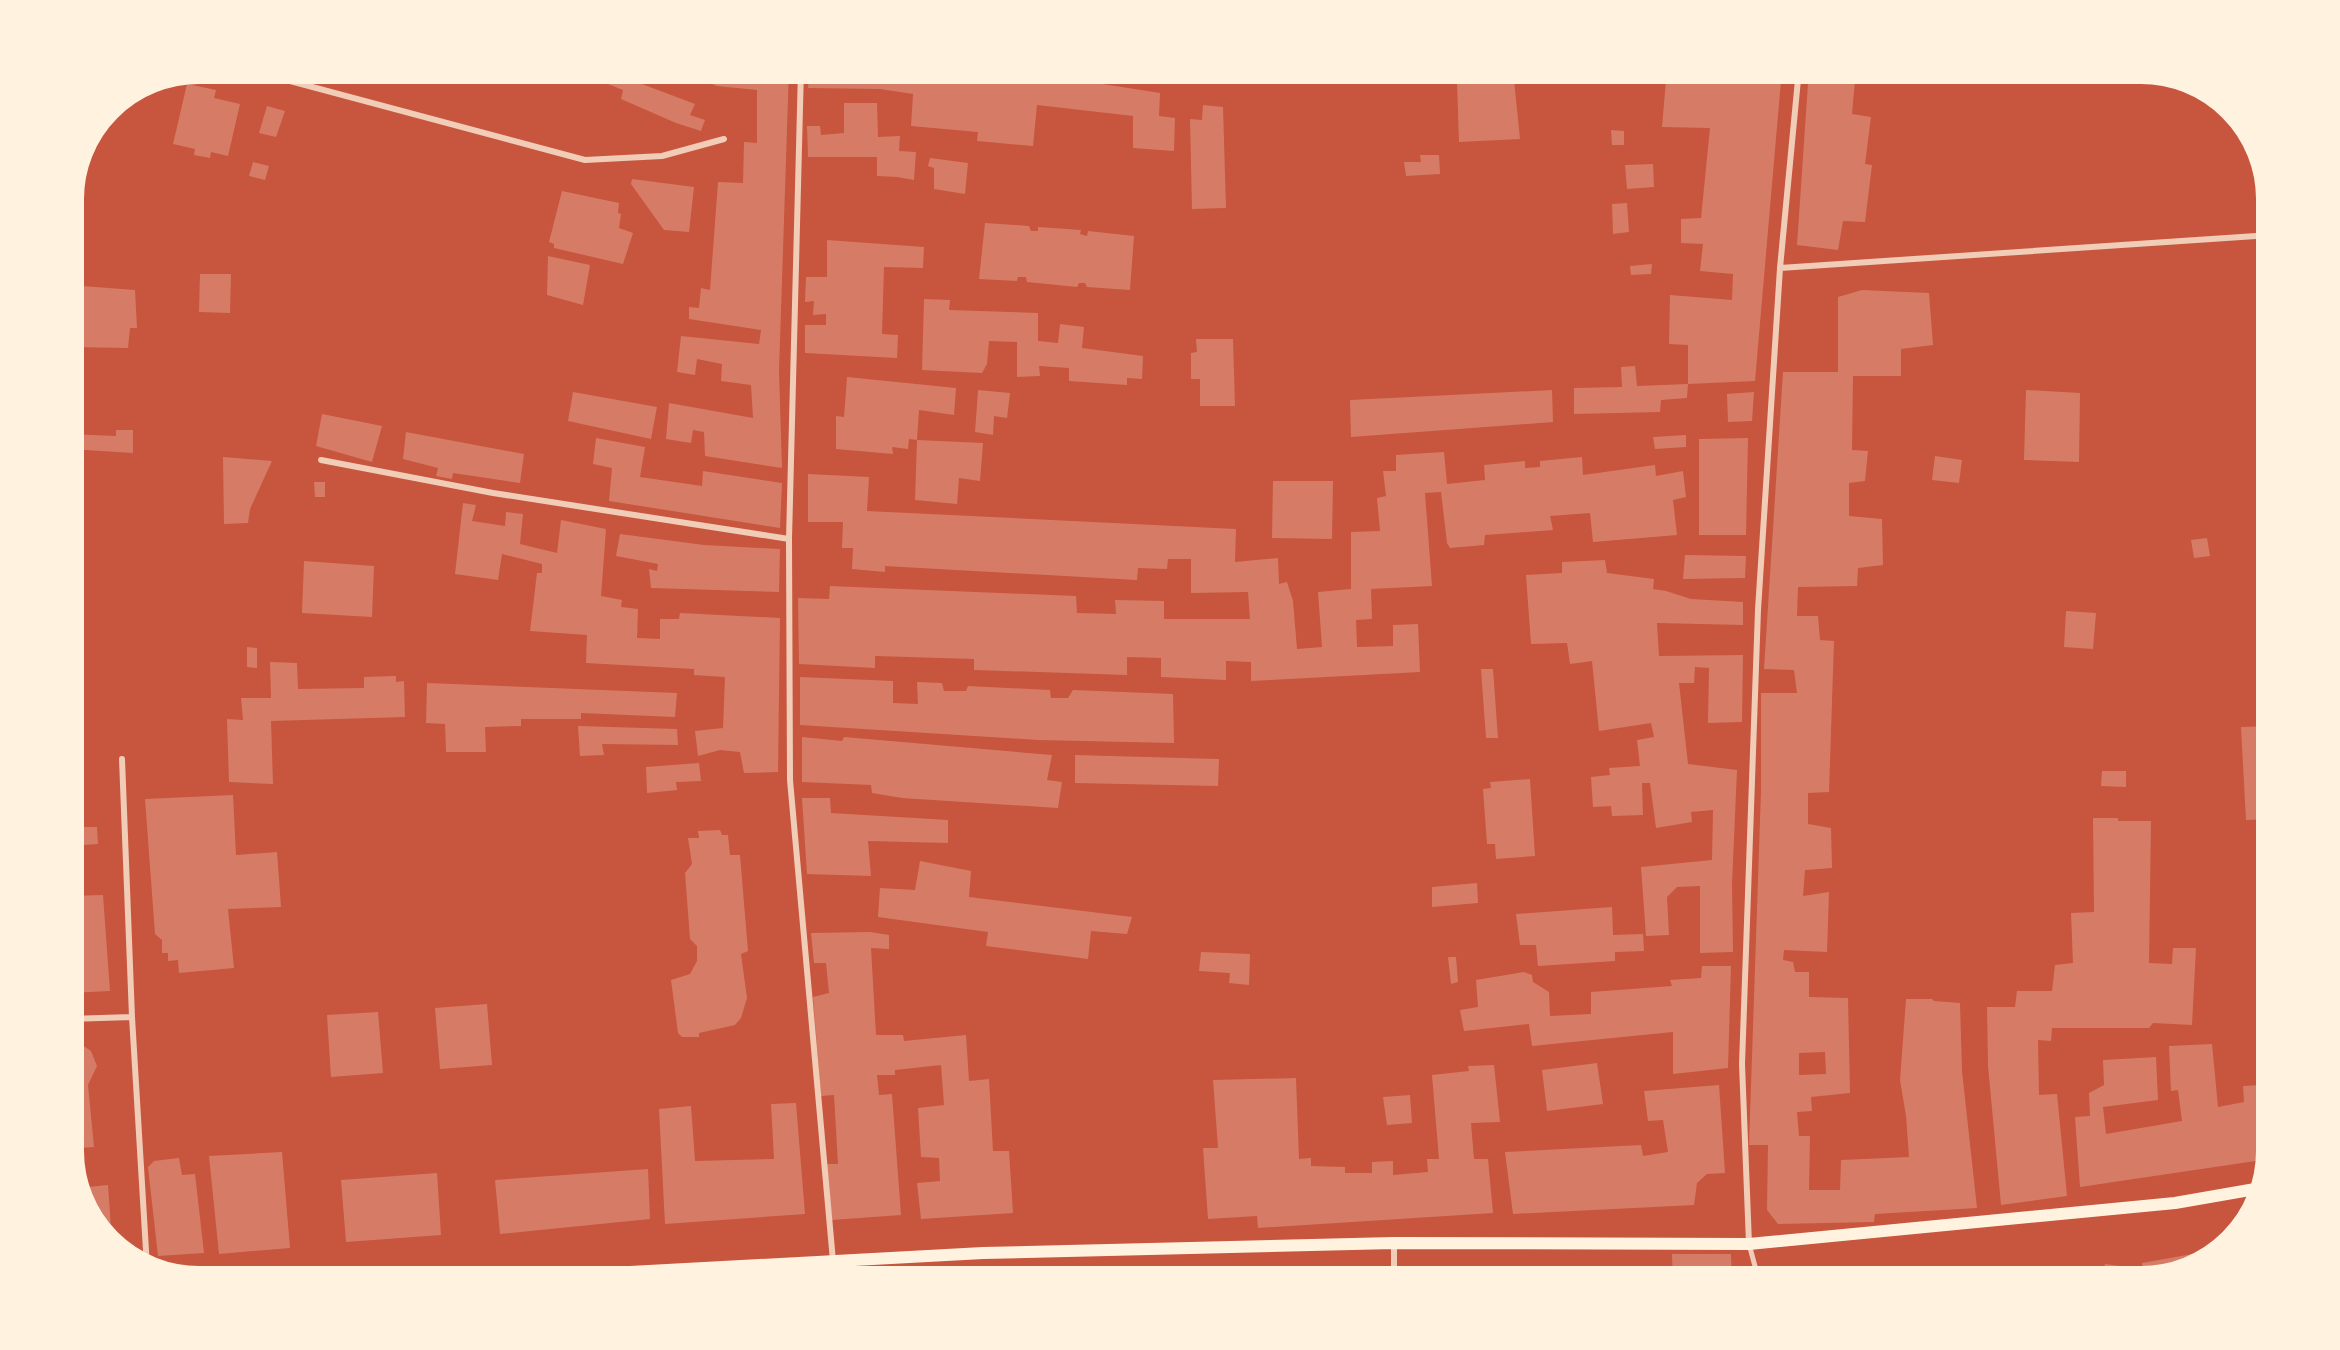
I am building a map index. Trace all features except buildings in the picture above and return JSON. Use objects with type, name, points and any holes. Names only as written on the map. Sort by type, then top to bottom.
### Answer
[{"type":"main road","points":[[673,1270],[983,1253],[1395,1243],[1749,1244],[2175,1203],[2254,1189]]},
{"type":"main road","points":[[806,1263],[806,1270]]},
{"type":"street","points":[[286,80],[585,160],[662,156],[724,139]]},
{"type":"street","points":[[801,80],[789,538],[790,780],[833,1261]]},
{"type":"street","points":[[1756,1270],[1749,1244],[1742,1064],[1758,609],[1780,267],[1798,80]]},
{"type":"street","points":[[1780,267],[2260,236]]},
{"type":"street","points":[[321,460],[493,493],[789,538]]},
{"type":"street","points":[[122,759],[132,1017],[146,1258]]},
{"type":"street","points":[[80,1019],[132,1017]]},
{"type":"street","points":[[1394,1270],[1395,1243]]}]
